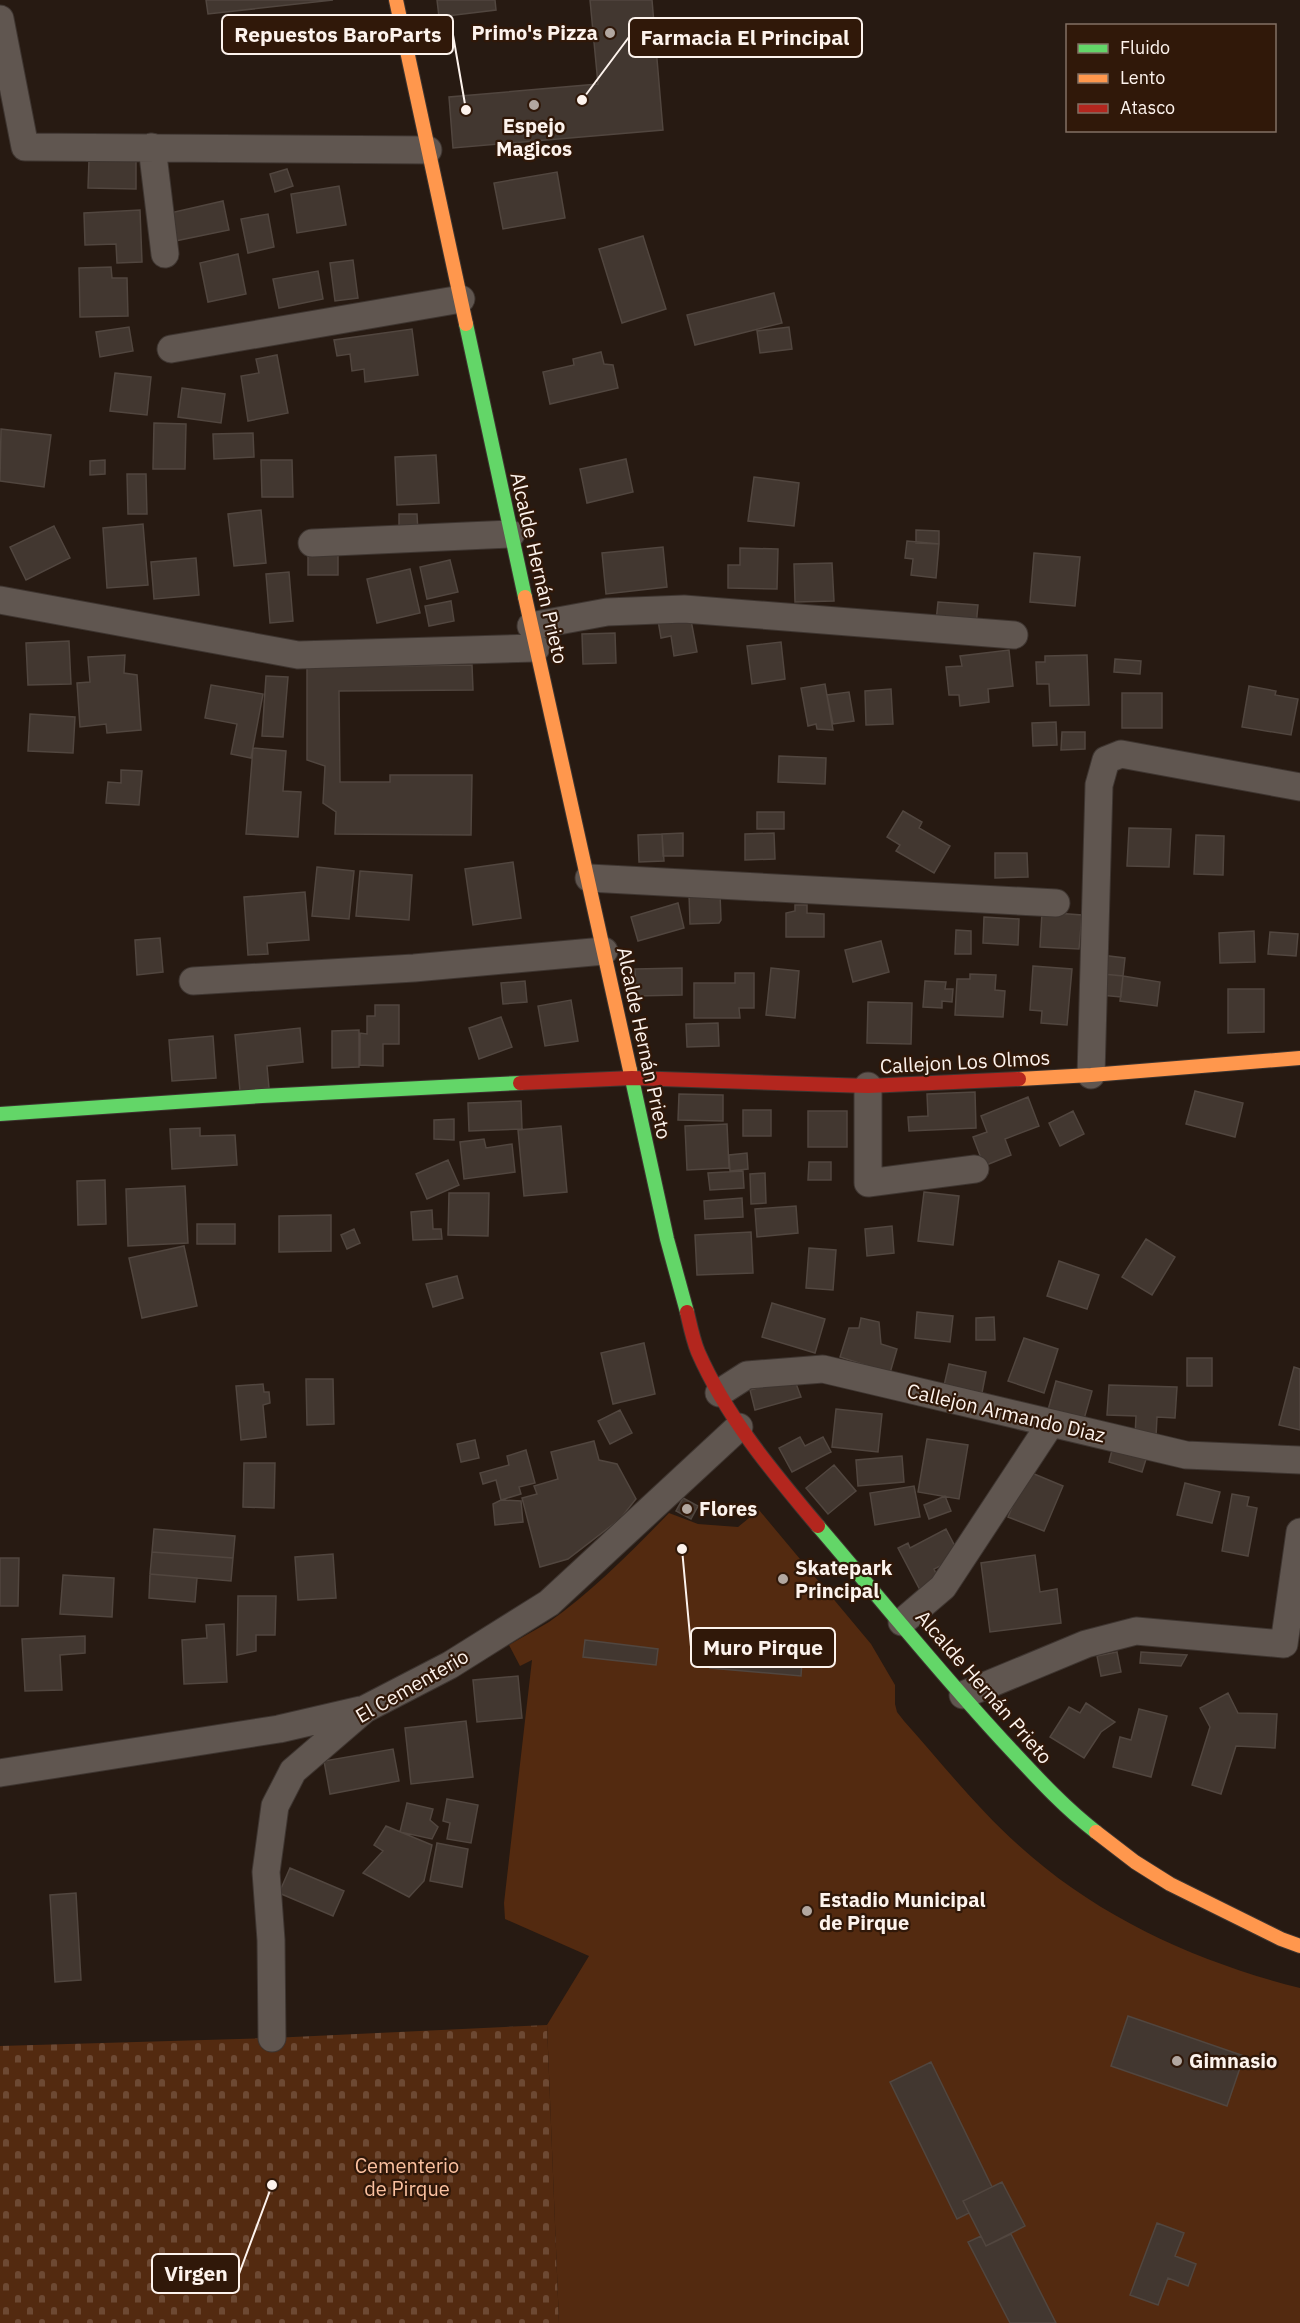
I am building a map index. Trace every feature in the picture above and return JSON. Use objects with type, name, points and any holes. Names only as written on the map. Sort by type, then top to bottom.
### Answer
[{"type":"main road","name":"Alcalde Hernán Prieto","points":[[396,0],[667,1239],[697,1350],[719,1394],[765,1463],[1010,1749],[1075,1816],[1135,1862],[1170,1884],[1300,1946]]},
{"type":"main road","name":"Callejon Los Olmos","points":[[0,1114],[262,1096],[632,1078],[868,1086],[1091,1075],[1300,1058]]},
{"type":"main road","name":"Alcalde Hernán Prieto","points":[[1206,1902],[1250,1918],[1295,1929]]},
{"type":"street","points":[[0,19],[25,147],[428,150]]},
{"type":"street","points":[[152,147],[165,254]]},
{"type":"street","points":[[171,350],[460,299]]},
{"type":"street","points":[[312,543],[512,534]]},
{"type":"street","points":[[0,600],[298,655],[534,637],[607,612],[684,609],[1014,635]]},
{"type":"street","points":[[1091,1075],[1099,785],[1106,760],[1121,754],[1300,787]]},
{"type":"street","points":[[589,879],[1056,903]]},
{"type":"street","points":[[193,981],[414,968],[604,951]]},
{"type":"street","points":[[868,1086],[868,1183],[975,1169]]},
{"type":"street","name":"Callejon Armando Diaz","points":[[719,1394],[747,1375],[823,1369],[1186,1455],[1300,1460]]},
{"type":"street","points":[[902,1622],[944,1587],[1051,1424]]},
{"type":"street","name":"El Cementerio","points":[[272,2038],[271,1940],[266,1872],[275,1806],[293,1771],[365,1709],[450,1665],[549,1603],[739,1427]]},
{"type":"street","points":[[963,1695],[1086,1644],[1136,1631],[1292,1645],[1300,1533]]},
{"type":"street","points":[[0,1773],[279,1729],[365,1709]]},
{"type":"green space","name":"Estadio Municipal de Pirque","points":[[759,1510],[871,1644],[895,1685],[897,1712],[966,1792],[1015,1842],[1092,1902],[1158,1938],[1228,1967],[1300,1988],[1300,2323],[559,2323],[547,2025],[589,1956],[505,1919],[504,1903],[532,1660],[520,1666],[509,1645],[549,1622],[597,1584],[669,1513],[698,1524],[738,1527]]},
{"type":"green space","name":"Cementerio de Pirque","points":[[547,2025],[559,2323],[0,2323],[0,2046],[272,2038]]},
{"type":"building","points":[[206,0],[333,0],[208,14]]},
{"type":"building","points":[[437,0],[495,0],[496,10],[439,17]]},
{"type":"building","points":[[590,0],[652,0],[663,130],[453,148],[449,97],[598,84]]},
{"type":"building","points":[[89,160],[136,161],[136,189],[88,188]]},
{"type":"building","points":[[287,169],[293,186],[275,192],[270,174]]},
{"type":"building","points":[[557,172],[565,218],[503,229],[494,183]]},
{"type":"building","points":[[339,186],[346,225],[297,233],[291,194]]},
{"type":"building","points":[[223,201],[229,230],[175,241],[170,213]]},
{"type":"building","points":[[140,210],[142,262],[117,263],[116,244],[85,245],[84,213]]},
{"type":"building","points":[[268,214],[274,247],[248,253],[241,219]]},
{"type":"building","points":[[643,236],[666,309],[622,323],[599,249]]},
{"type":"building","points":[[238,254],[246,294],[208,302],[200,263]]},
{"type":"building","points":[[353,260],[358,298],[335,301],[330,263]]},
{"type":"building","points":[[111,267],[112,278],[127,278],[128,316],[80,317],[79,268]]},
{"type":"building","points":[[318,271],[323,299],[279,308],[273,279]]},
{"type":"building","points":[[774,293],[782,323],[695,345],[687,315]]},
{"type":"building","points":[[129,327],[133,351],[100,357],[96,332]]},
{"type":"building","points":[[789,327],[792,349],[760,353],[757,331]]},
{"type":"building","points":[[412,329],[418,375],[365,382],[364,369],[352,371],[350,354],[337,356],[334,340]]},
{"type":"building","points":[[601,352],[604,364],[613,365],[618,388],[550,404],[543,372],[574,365],[573,359]]},
{"type":"building","points":[[277,355],[288,413],[248,421],[241,376],[259,373],[256,359]]},
{"type":"building","points":[[115,373],[151,377],[147,415],[110,411]]},
{"type":"building","points":[[182,388],[225,394],[221,423],[178,417]]},
{"type":"building","points":[[154,423],[186,424],[185,469],[153,469]]},
{"type":"building","points":[[1,429],[51,435],[44,487],[0,481]]},
{"type":"building","points":[[253,433],[254,457],[214,459],[213,434]]},
{"type":"building","points":[[436,455],[439,503],[397,505],[395,457]]},
{"type":"building","points":[[626,459],[633,492],[587,503],[580,469]]},
{"type":"building","points":[[105,460],[105,474],[90,475],[90,461]]},
{"type":"building","points":[[261,460],[292,460],[293,497],[262,497]]},
{"type":"building","points":[[127,474],[146,474],[147,514],[128,514]]},
{"type":"building","points":[[754,477],[799,483],[794,526],[748,521]]},
{"type":"building","points":[[261,510],[266,563],[234,566],[228,514]]},
{"type":"building","points":[[399,514],[417,514],[418,532],[399,532]]},
{"type":"building","points":[[143,524],[148,585],[107,588],[103,528]]},
{"type":"building","points":[[54,526],[70,558],[26,580],[10,547]]},
{"type":"building","points":[[916,530],[939,531],[939,544],[916,543]]},
{"type":"building","points":[[907,541],[939,544],[936,578],[911,575],[913,559],[905,558]]},
{"type":"building","points":[[663,547],[667,587],[606,594],[602,553]]},
{"type":"building","points":[[740,548],[778,549],[777,589],[728,588],[728,565],[740,565]]},
{"type":"building","points":[[1034,553],[1080,557],[1075,606],[1030,602]]},
{"type":"building","points":[[308,554],[338,555],[338,575],[308,575]]},
{"type":"building","points":[[196,558],[199,595],[154,599],[151,562]]},
{"type":"building","points":[[450,560],[458,592],[427,599],[420,567]]},
{"type":"building","points":[[832,563],[834,601],[795,602],[794,564]]},
{"type":"building","points":[[410,569],[420,613],[377,623],[367,579]]},
{"type":"building","points":[[289,572],[293,621],[270,623],[266,574]]},
{"type":"building","points":[[451,601],[454,621],[429,626],[425,606]]},
{"type":"building","points":[[938,602],[978,605],[976,626],[936,622]]},
{"type":"building","points":[[690,615],[697,652],[674,656],[671,636],[661,638],[658,620]]},
{"type":"building","points":[[615,633],[616,663],[583,664],[582,634]]},
{"type":"building","points":[[69,641],[71,684],[28,685],[26,643]]},
{"type":"building","points":[[781,642],[785,679],[752,684],[747,646]]},
{"type":"building","points":[[1009,650],[1013,686],[988,689],[989,702],[960,706],[959,695],[949,695],[946,667],[962,666],[960,656]]},
{"type":"building","points":[[125,655],[124,673],[137,675],[141,730],[107,733],[106,724],[80,727],[77,683],[90,682],[88,657]]},
{"type":"building","points":[[1087,655],[1089,705],[1050,706],[1049,684],[1037,684],[1036,662],[1045,662],[1045,656]]},
{"type":"building","points":[[1115,659],[1141,661],[1140,674],[1114,672]]},
{"type":"building","points":[[472,665],[473,690],[339,691],[340,782],[390,782],[390,775],[472,775],[471,835],[335,834],[336,812],[323,803],[325,766],[307,760],[307,667]]},
{"type":"building","points":[[266,676],[288,677],[283,737],[262,736]]},
{"type":"building","points":[[825,684],[833,730],[817,729],[816,724],[808,726],[801,688]]},
{"type":"building","points":[[211,685],[263,694],[251,758],[231,754],[237,724],[205,718]]},
{"type":"building","points":[[1249,686],[1276,691],[1275,695],[1298,699],[1291,735],[1242,727]]},
{"type":"building","points":[[891,689],[893,724],[866,725],[865,691]]},
{"type":"building","points":[[849,692],[854,721],[833,724],[827,695]]},
{"type":"building","points":[[1122,693],[1162,693],[1162,728],[1122,728]]},
{"type":"building","points":[[30,714],[75,717],[73,753],[28,751]]},
{"type":"building","points":[[1056,722],[1057,745],[1033,746],[1032,723]]},
{"type":"building","points":[[1062,732],[1085,732],[1085,749],[1061,750]]},
{"type":"building","points":[[253,748],[286,751],[283,791],[301,792],[298,837],[246,834]]},
{"type":"building","points":[[779,756],[826,758],[825,784],[778,782]]},
{"type":"building","points":[[121,770],[142,771],[139,805],[106,803],[108,782],[121,783]]},
{"type":"building","points":[[903,811],[922,822],[919,828],[950,846],[934,873],[896,851],[900,845],[887,837]]},
{"type":"building","points":[[757,812],[784,812],[784,829],[757,829]]},
{"type":"building","points":[[1129,828],[1171,829],[1169,867],[1127,866]]},
{"type":"building","points":[[683,833],[683,856],[663,856],[662,834]]},
{"type":"building","points":[[774,833],[775,859],[745,860],[745,834]]},
{"type":"building","points":[[662,834],[664,861],[639,862],[638,835]]},
{"type":"building","points":[[1196,835],[1224,836],[1223,875],[1194,874]]},
{"type":"building","points":[[995,853],[1027,853],[1028,877],[995,878]]},
{"type":"building","points":[[513,862],[521,918],[473,925],[465,869]]},
{"type":"building","points":[[317,867],[354,871],[349,919],[312,916]]},
{"type":"building","points":[[360,871],[412,875],[409,920],[356,916]]},
{"type":"building","points":[[305,892],[309,940],[267,943],[268,954],[248,955],[244,897]]},
{"type":"building","points":[[720,893],[721,920],[719,923],[690,924],[689,894]]},
{"type":"building","points":[[678,903],[684,928],[638,941],[631,917]]},
{"type":"building","points":[[795,905],[807,905],[807,913],[824,914],[824,937],[786,937],[786,913],[795,911]]},
{"type":"building","points":[[1042,912],[1082,915],[1079,949],[1040,947]]},
{"type":"building","points":[[984,917],[1019,919],[1018,945],[983,943]]},
{"type":"building","points":[[956,930],[971,931],[971,954],[955,954]]},
{"type":"building","points":[[1254,931],[1255,962],[1220,963],[1219,933]]},
{"type":"building","points":[[1270,932],[1298,934],[1296,956],[1268,954]]},
{"type":"building","points":[[160,938],[163,972],[137,975],[135,940]]},
{"type":"building","points":[[881,941],[889,972],[853,982],[845,950]]},
{"type":"building","points":[[1101,955],[1125,958],[1123,976],[1103,974]]},
{"type":"building","points":[[1033,966],[1072,969],[1067,1025],[1041,1023],[1042,1011],[1030,1010]]},
{"type":"building","points":[[682,968],[682,995],[636,996],[635,969]]},
{"type":"building","points":[[771,968],[799,971],[795,1018],[766,1015]]},
{"type":"building","points":[[735,973],[754,973],[754,1008],[739,1008],[740,1018],[694,1018],[694,983],[735,983]]},
{"type":"building","points":[[970,974],[996,975],[995,990],[1005,991],[1003,1017],[955,1015],[957,979],[970,979]]},
{"type":"building","points":[[1103,974],[1123,976],[1121,997],[1100,995]]},
{"type":"building","points":[[1123,976],[1160,982],[1157,1006],[1120,1001]]},
{"type":"building","points":[[525,981],[527,1002],[503,1004],[501,983]]},
{"type":"building","points":[[925,981],[946,982],[945,989],[953,989],[952,1002],[942,1001],[942,1008],[923,1007]]},
{"type":"building","points":[[1228,989],[1264,989],[1264,1032],[1228,1033]]},
{"type":"building","points":[[571,1000],[578,1041],[545,1046],[538,1006]]},
{"type":"building","points":[[868,1002],[912,1003],[911,1044],[867,1043]]},
{"type":"building","points":[[375,1005],[399,1005],[399,1044],[383,1044],[383,1066],[360,1065],[360,1033],[367,1034],[367,1016],[375,1016]]},
{"type":"building","points":[[501,1017],[512,1047],[479,1059],[469,1028]]},
{"type":"building","points":[[718,1023],[719,1046],[687,1047],[686,1024]]},
{"type":"building","points":[[300,1028],[303,1062],[267,1066],[269,1088],[240,1091],[235,1035]]},
{"type":"building","points":[[359,1030],[359,1067],[332,1068],[332,1031]]},
{"type":"building","points":[[213,1036],[216,1078],[172,1081],[169,1040]]},
{"type":"building","points":[[1195,1091],[1243,1103],[1235,1137],[1186,1124]]},
{"type":"building","points":[[975,1092],[976,1128],[909,1131],[908,1117],[928,1116],[927,1094]]},
{"type":"building","points":[[679,1094],[723,1095],[723,1121],[678,1120]]},
{"type":"building","points":[[1028,1097],[1039,1126],[1005,1139],[1011,1155],[984,1166],[973,1137],[987,1132],[981,1116]]},
{"type":"building","points":[[521,1101],[522,1129],[469,1131],[468,1103]]},
{"type":"building","points":[[743,1110],[771,1110],[771,1136],[743,1136]]},
{"type":"building","points":[[808,1111],[847,1111],[847,1147],[808,1147]]},
{"type":"building","points":[[1073,1111],[1084,1134],[1060,1146],[1049,1123]]},
{"type":"building","points":[[454,1119],[454,1140],[434,1139],[434,1120]]},
{"type":"building","points":[[727,1124],[729,1168],[687,1170],[685,1126]]},
{"type":"building","points":[[561,1126],[567,1192],[524,1196],[518,1130]]},
{"type":"building","points":[[200,1128],[200,1136],[235,1135],[237,1165],[172,1169],[170,1129]]},
{"type":"building","points":[[484,1139],[486,1148],[512,1144],[515,1172],[464,1179],[460,1142]]},
{"type":"building","points":[[747,1153],[748,1169],[730,1171],[729,1155]]},
{"type":"building","points":[[448,1160],[459,1185],[427,1199],[416,1174]]},
{"type":"building","points":[[809,1162],[831,1162],[831,1180],[808,1180]]},
{"type":"building","points":[[743,1171],[744,1188],[710,1190],[708,1173]]},
{"type":"building","points":[[765,1173],[766,1203],[751,1204],[750,1174]]},
{"type":"building","points":[[105,1180],[106,1224],[78,1225],[77,1181]]},
{"type":"building","points":[[185,1186],[188,1243],[128,1246],[126,1189]]},
{"type":"building","points":[[924,1192],[959,1196],[953,1245],[918,1241]]},
{"type":"building","points":[[449,1193],[489,1193],[488,1236],[448,1235]]},
{"type":"building","points":[[742,1198],[743,1217],[705,1219],[704,1201]]},
{"type":"building","points":[[796,1206],[798,1233],[757,1237],[755,1209]]},
{"type":"building","points":[[432,1210],[433,1229],[441,1229],[442,1239],[413,1240],[411,1212]]},
{"type":"building","points":[[331,1215],[331,1251],[279,1252],[279,1216]]},
{"type":"building","points":[[197,1224],[235,1224],[235,1244],[197,1244]]},
{"type":"building","points":[[892,1226],[894,1253],[867,1256],[865,1229]]},
{"type":"building","points":[[354,1229],[360,1243],[347,1249],[341,1235]]},
{"type":"building","points":[[751,1232],[753,1273],[697,1275],[695,1235]]},
{"type":"building","points":[[1146,1239],[1175,1257],[1152,1295],[1122,1277]]},
{"type":"building","points":[[184,1246],[197,1306],[142,1318],[129,1258]]},
{"type":"building","points":[[809,1248],[836,1250],[833,1290],[806,1288]]},
{"type":"building","points":[[1059,1261],[1099,1275],[1087,1309],[1047,1296]]},
{"type":"building","points":[[457,1276],[463,1298],[433,1307],[426,1284]]},
{"type":"building","points":[[772,1303],[825,1319],[815,1353],[762,1337]]},
{"type":"building","points":[[917,1312],[953,1316],[950,1342],[915,1338]]},
{"type":"building","points":[[994,1317],[995,1340],[976,1340],[976,1318]]},
{"type":"building","points":[[861,1318],[879,1322],[881,1344],[897,1349],[890,1373],[840,1357],[849,1328],[859,1328]]},
{"type":"building","points":[[1024,1338],[1058,1349],[1044,1393],[1008,1381]]},
{"type":"building","points":[[644,1343],[655,1394],[613,1404],[601,1353]]},
{"type":"building","points":[[1187,1358],[1212,1358],[1212,1386],[1187,1386]]},
{"type":"building","points":[[949,1364],[986,1372],[981,1398],[943,1390]]},
{"type":"building","points":[[1294,1367],[1300,1369],[1300,1430],[1279,1425]]},
{"type":"building","points":[[794,1378],[801,1397],[755,1410],[750,1390]]},
{"type":"building","points":[[306,1379],[333,1379],[334,1424],[307,1425]]},
{"type":"building","points":[[1056,1381],[1092,1391],[1084,1419],[1048,1410]]},
{"type":"building","points":[[263,1384],[264,1392],[269,1392],[270,1403],[263,1405],[266,1437],[241,1440],[236,1386]]},
{"type":"building","points":[[1109,1385],[1177,1387],[1175,1418],[1157,1417],[1156,1437],[1135,1436],[1136,1416],[1107,1415]]},
{"type":"building","points":[[836,1409],[882,1414],[878,1452],[832,1447]]},
{"type":"building","points":[[620,1410],[632,1433],[610,1444],[598,1421]]},
{"type":"building","points":[[800,1437],[805,1446],[823,1437],[831,1452],[792,1472],[779,1448]]},
{"type":"building","points":[[927,1439],[968,1445],[959,1499],[918,1492]]},
{"type":"building","points":[[475,1440],[479,1458],[461,1462],[457,1444]]},
{"type":"building","points":[[594,1441],[599,1460],[617,1464],[636,1499],[620,1519],[568,1559],[540,1567],[522,1498],[537,1494],[534,1486],[558,1479],[551,1452]]},
{"type":"building","points":[[1113,1446],[1147,1456],[1142,1472],[1109,1462]]},
{"type":"building","points":[[526,1450],[535,1483],[519,1487],[521,1494],[501,1500],[496,1480],[483,1484],[480,1473],[509,1465],[507,1456]]},
{"type":"building","points":[[902,1456],[904,1482],[858,1486],[856,1460]]},
{"type":"building","points":[[244,1463],[275,1463],[274,1508],[243,1507]]},
{"type":"building","points":[[834,1465],[856,1491],[828,1514],[806,1488]]},
{"type":"building","points":[[1027,1471],[1063,1486],[1044,1531],[1008,1517]]},
{"type":"building","points":[[1185,1483],[1220,1492],[1212,1523],[1177,1515]]},
{"type":"building","points":[[914,1486],[920,1517],[875,1525],[870,1493]]},
{"type":"building","points":[[1232,1494],[1249,1497],[1247,1506],[1257,1508],[1248,1556],[1222,1551]]},
{"type":"building","points":[[945,1496],[951,1511],[929,1519],[924,1505]]},
{"type":"building","name":"Flores","points":[[683,1498],[698,1506],[691,1519],[676,1511]]},
{"type":"building","points":[[501,1500],[521,1501],[523,1522],[495,1525],[493,1504]]},
{"type":"building","points":[[154,1529],[235,1536],[233,1558],[152,1552]]},
{"type":"building","points":[[946,1529],[960,1556],[934,1569],[939,1580],[920,1590],[898,1548],[908,1543],[910,1548]]},
{"type":"building","points":[[152,1552],[233,1558],[231,1581],[150,1574]]},
{"type":"building","points":[[333,1554],[336,1598],[298,1600],[295,1557]]},
{"type":"building","points":[[1035,1555],[1040,1592],[1057,1589],[1061,1623],[990,1632],[981,1563]]},
{"type":"building","points":[[0,1558],[19,1558],[18,1606],[0,1606]]},
{"type":"building","points":[[150,1574],[197,1578],[195,1602],[149,1598]]},
{"type":"building","points":[[63,1575],[114,1578],[112,1617],[60,1614]]},
{"type":"building","points":[[238,1596],[276,1596],[275,1635],[256,1635],[256,1651],[237,1655]]},
{"type":"building","points":[[224,1624],[227,1682],[184,1684],[182,1640],[207,1638],[206,1625]]},
{"type":"building","points":[[85,1636],[85,1653],[60,1655],[62,1690],[25,1691],[22,1639]]},
{"type":"building","points":[[585,1640],[658,1649],[656,1665],[583,1657]]},
{"type":"building","points":[[1117,1652],[1121,1672],[1101,1676],[1097,1656]]},
{"type":"building","points":[[1141,1652],[1187,1655],[1181,1666],[1140,1663]]},
{"type":"building","points":[[711,1653],[802,1661],[801,1676],[710,1668]]},
{"type":"building","points":[[518,1676],[522,1718],[477,1722],[473,1680]]},
{"type":"building","points":[[1228,1693],[1238,1713],[1277,1714],[1275,1748],[1236,1746],[1221,1794],[1192,1785],[1210,1727],[1200,1708]]},
{"type":"building","points":[[1086,1703],[1115,1722],[1101,1732],[1084,1758],[1050,1737],[1069,1707],[1080,1713]]},
{"type":"building","points":[[1139,1709],[1167,1716],[1151,1777],[1113,1767],[1120,1737],[1131,1740]]},
{"type":"building","points":[[466,1721],[473,1777],[411,1784],[405,1728]]},
{"type":"building","points":[[393,1749],[399,1781],[330,1794],[324,1761]]},
{"type":"building","points":[[447,1799],[478,1805],[471,1843],[447,1839],[450,1823],[443,1821]]},
{"type":"building","points":[[407,1803],[433,1809],[430,1820],[438,1827],[432,1839],[400,1832]]},
{"type":"building","points":[[386,1826],[432,1845],[424,1881],[409,1897],[363,1873],[383,1851],[374,1845]]},
{"type":"building","points":[[437,1843],[468,1849],[462,1887],[430,1881]]},
{"type":"building","points":[[290,1868],[344,1891],[333,1916],[279,1893]]},
{"type":"building","points":[[76,1893],[81,1980],[55,1982],[50,1895]]},
{"type":"building","name":"Gimnasio","points":[[1128,2016],[1244,2056],[1227,2106],[1111,2066]]},
{"type":"building","points":[[931,2062],[992,2187],[963,2201],[969,2213],[957,2219],[890,2082]]},
{"type":"building","points":[[1002,2182],[1025,2226],[986,2246],[963,2201]]},
{"type":"building","points":[[1157,2223],[1184,2233],[1175,2256],[1196,2264],[1188,2286],[1168,2278],[1158,2305],[1130,2295]]},
{"type":"building","points":[[1011,2234],[1056,2323],[1010,2323],[968,2242],[981,2236],[986,2246]]},
{"type":"traffic: fast","points":[[466,324],[525,597]]},
{"type":"traffic: fast","points":[[630,1070],[667,1239],[687,1312]]},
{"type":"traffic: fast","points":[[0,1114],[262,1096],[520,1083]]},
{"type":"traffic: fast","points":[[818,1526],[978,1714],[1047,1788],[1096,1832]]},
{"type":"traffic: slow","points":[[396,0],[466,324]]},
{"type":"traffic: slow","points":[[525,597],[630,1070]]},
{"type":"traffic: slow","points":[[1019,1079],[1300,1058]]},
{"type":"traffic: slow","points":[[1096,1832],[1135,1862],[1170,1884],[1281,1939],[1300,1946]]},
{"type":"traffic: jam","points":[[520,1083],[632,1078],[868,1086],[1019,1079]]},
{"type":"traffic: jam","points":[[687,1312],[698,1352],[737,1422],[767,1464],[818,1526]]},
{"type":"place","name":"Primo's Pizza","points":[[610,33]]},
{"type":"place","name":"Farmacia El Principal","points":[[582,100]]},
{"type":"place","name":"Espejo Magicos","points":[[534,105]]},
{"type":"place","name":"Repuestos BaroParts","points":[[466,110]]},
{"type":"place","name":"Flores","points":[[687,1509]]},
{"type":"place","name":"Muro Pirque","points":[[682,1549]]},
{"type":"place","name":"Skatepark Principal","points":[[783,1579]]},
{"type":"place","name":"Estadio Municipal de Pirque","points":[[807,1911]]},
{"type":"place","name":"Gimnasio","points":[[1177,2061]]},
{"type":"place","name":"Virgen","points":[[272,2185]]}]
